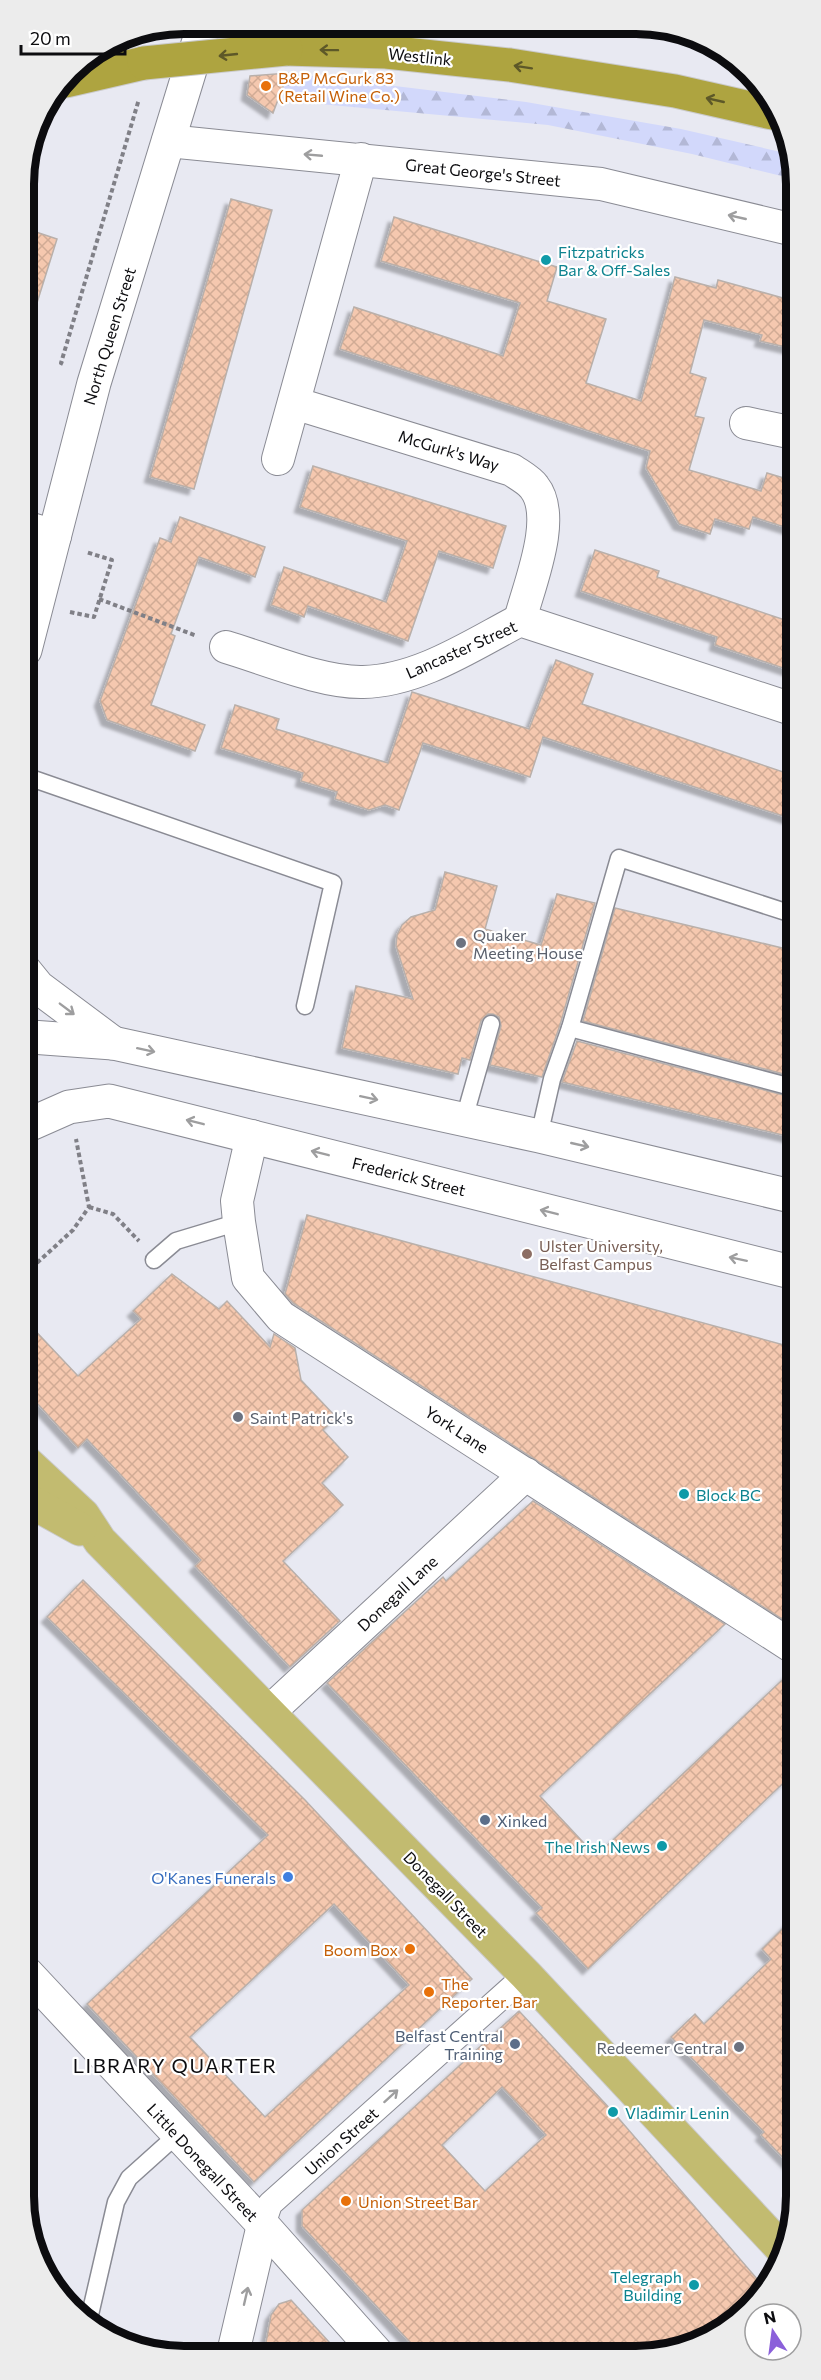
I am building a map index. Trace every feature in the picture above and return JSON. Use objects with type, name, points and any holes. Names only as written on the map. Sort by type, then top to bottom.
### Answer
[{"type":"highway","name":"Westlink","points":[[80,78],[144,63],[286,49],[386,52],[510,65],[675,91],[767,112]]},
{"type":"main road","name":"North Queen Street","points":[[35,591],[44,535],[94,383],[201,34]]},
{"type":"main road","points":[[35,982],[113,1043]]},
{"type":"main road","points":[[35,1037],[113,1043],[464,1119],[786,1195]]},
{"type":"main road","name":"Frederick Street","points":[[35,1122],[69,1107],[109,1101],[786,1271]]},
{"type":"main road","name":"Donegall Street","points":[[34,1470],[83,1515],[100,1540],[526,1975],[778,2245]]},
{"type":"main road","name":"Donegall Street","points":[[34,1504],[100,1540]]},
{"type":"street","name":"Great George's Street","points":[[168,141],[601,184],[786,228]]},
{"type":"street","points":[[278,459],[361,159]]},
{"type":"street","name":"McGurk's Way","points":[[294,403],[512,470],[534,486],[543,503],[545,529],[520,620]]},
{"type":"street","points":[[747,423],[786,431]]},
{"type":"street","name":"Lancaster Street","points":[[226,647],[327,678],[362,682],[394,679],[443,660],[520,620],[786,708]]},
{"type":"street","name":"York Lane","points":[[252,1136],[237,1201],[239,1222],[248,1278],[281,1317],[786,1643]]},
{"type":"street","name":"Donegall Lane","points":[[269,1712],[526,1474]]},
{"type":"street","name":"Union Street","points":[[235,2346],[270,2204],[526,1975]]},
{"type":"street","name":"Little Donegall Street","points":[[34,1981],[263,2225],[371,2346]]},
{"type":"lane","points":[[35,779],[333,883],[305,1006]]},
{"type":"lane","points":[[539,1136],[552,1079],[570,1028],[619,858],[786,912]]},
{"type":"lane","points":[[464,1119],[491,1024]]},
{"type":"lane","points":[[570,1028],[786,1086]]},
{"type":"lane","points":[[155,1259],[176,1241],[239,1222]]},
{"type":"lane","points":[[91,2312],[116,2202],[129,2178],[178,2134]]},
{"type":"path","points":[[44,535],[112,560],[96,611]]},
{"type":"path","points":[[99,599],[226,647]]},
{"type":"path","points":[[34,1265],[73,1230],[90,1207],[69,1107]]},
{"type":"path","points":[[90,1207],[113,1214],[155,1259]]},
{"type":"green space","points":[[288,73],[526,102],[681,129],[783,152],[786,177],[692,154],[548,125],[277,100]]},
{"type":"building","name":"B&P McGurk 83 (Retail Wine Co.)","points":[[288,73],[273,113],[247,95],[250,76]]},
{"type":"building","points":[[231,199],[272,210],[194,489],[150,477]]},
{"type":"building","points":[[394,217],[557,267],[547,301],[606,319],[586,383],[641,401],[675,277],[716,288],[718,280],[786,299],[786,347],[760,341],[762,335],[704,320],[690,373],[706,378],[695,416],[704,418],[689,470],[761,491],[767,473],[786,479],[786,527],[753,517],[749,529],[715,519],[710,534],[679,524],[646,468],[650,451],[340,349],[354,307],[503,356],[520,303],[381,261]]},
{"type":"building","points":[[35,232],[57,239],[35,309]]},
{"type":"building","points":[[313,466],[506,526],[493,568],[439,551],[408,641],[308,606],[304,617],[271,605],[284,567],[386,602],[407,541],[300,507]]},
{"type":"building","points":[[180,517],[265,547],[255,577],[199,557],[171,634],[175,636],[151,705],[205,725],[195,751],[107,720],[100,701],[160,538],[171,542]]},
{"type":"building","points":[[595,550],[659,571],[657,577],[786,620],[786,669],[715,645],[717,637],[581,591]]},
{"type":"building","points":[[556,660],[593,674],[582,704],[786,773],[786,817],[543,737],[530,777],[423,743],[399,810],[385,805],[369,810],[335,799],[337,792],[301,781],[303,773],[221,748],[235,705],[279,719],[276,729],[388,763],[412,692],[529,729]]},
{"type":"building","points":[[445,872],[497,886],[485,929],[541,945],[557,894],[595,903],[560,1025],[542,1077],[490,1065],[501,1026],[499,1017],[493,1014],[488,1014],[481,1021],[470,1060],[462,1058],[458,1074],[342,1048],[356,986],[413,999],[396,946],[397,935],[402,925],[411,917],[435,910]]},
{"type":"building","points":[[615,908],[786,949],[786,1075],[583,1021]]},
{"type":"building","points":[[577,1041],[786,1096],[786,1136],[562,1082]]},
{"type":"building","name":"Block BC","points":[[307,1215],[786,1346],[786,1622],[293,1303],[285,1294]]},
{"type":"building","points":[[172,1274],[219,1309],[227,1301],[270,1347],[274,1334],[295,1348],[301,1380],[336,1417],[323,1430],[348,1457],[322,1483],[343,1505],[283,1561],[340,1621],[290,1667],[195,1566],[201,1560],[87,1439],[78,1448],[34,1400],[34,1330],[78,1376],[141,1319],[133,1311]]},
{"type":"building","points":[[533,1501],[725,1624],[540,1796],[596,1856],[786,1676],[786,1781],[588,1969],[536,1913],[542,1908],[327,1683],[443,1577],[446,1581]]},
{"type":"building","points":[[83,1580],[305,1800],[472,1979],[254,2182],[87,2004],[268,1835],[47,1617]],"holes":[[[334,1904],[409,1985],[265,2117],[190,2037]]]},
{"type":"building","name":"Redeemer Central","points":[[786,1925],[786,2161],[761,2135],[764,2132],[671,2037],[695,2014],[704,2024],[771,1959],[762,1949]]},
{"type":"building","points":[[519,2011],[614,2113],[759,2281],[749,2294],[720,2320],[694,2334],[665,2343],[636,2346],[413,2346],[302,2226],[302,2210]],"holes":[[[502,2087],[546,2135],[485,2191],[442,2145]]]},
{"type":"building","points":[[291,2300],[333,2346],[265,2346],[271,2315],[279,2304]]},
{"type":"place","name":"B&P McGurk 83 (Retail Wine Co.)","points":[[266,86]]},
{"type":"place","name":"Fitzpatricks Bar & Off-Sales","points":[[546,260]]},
{"type":"place","name":"Quaker Meeting House","points":[[461,943]]},
{"type":"place","name":"Ulster University, Belfast Campus","points":[[527,1254]]},
{"type":"place","name":"Saint Patrick's","points":[[238,1417]]},
{"type":"place","name":"Block BC","points":[[684,1494]]},
{"type":"place","name":"Xinked","points":[[485,1820]]},
{"type":"place","name":"The Irish News","points":[[662,1846]]},
{"type":"place","name":"O'Kanes Funerals","points":[[288,1877]]},
{"type":"place","name":"Boom Box","points":[[410,1949]]},
{"type":"place","name":"The Reporter. Bar","points":[[429,1992]]},
{"type":"place","name":"Belfast Central Training","points":[[515,2044]]},
{"type":"place","name":"Redeemer Central","points":[[739,2047]]},
{"type":"place","name":"Vladimir Lenin","points":[[613,2112]]},
{"type":"place","name":"Union Street Bar","points":[[346,2201]]},
{"type":"place","name":"Telegraph Building","points":[[694,2285]]},
{"type":"district","name":"LIBRARY QUARTER","points":[[175,2065]]}]
